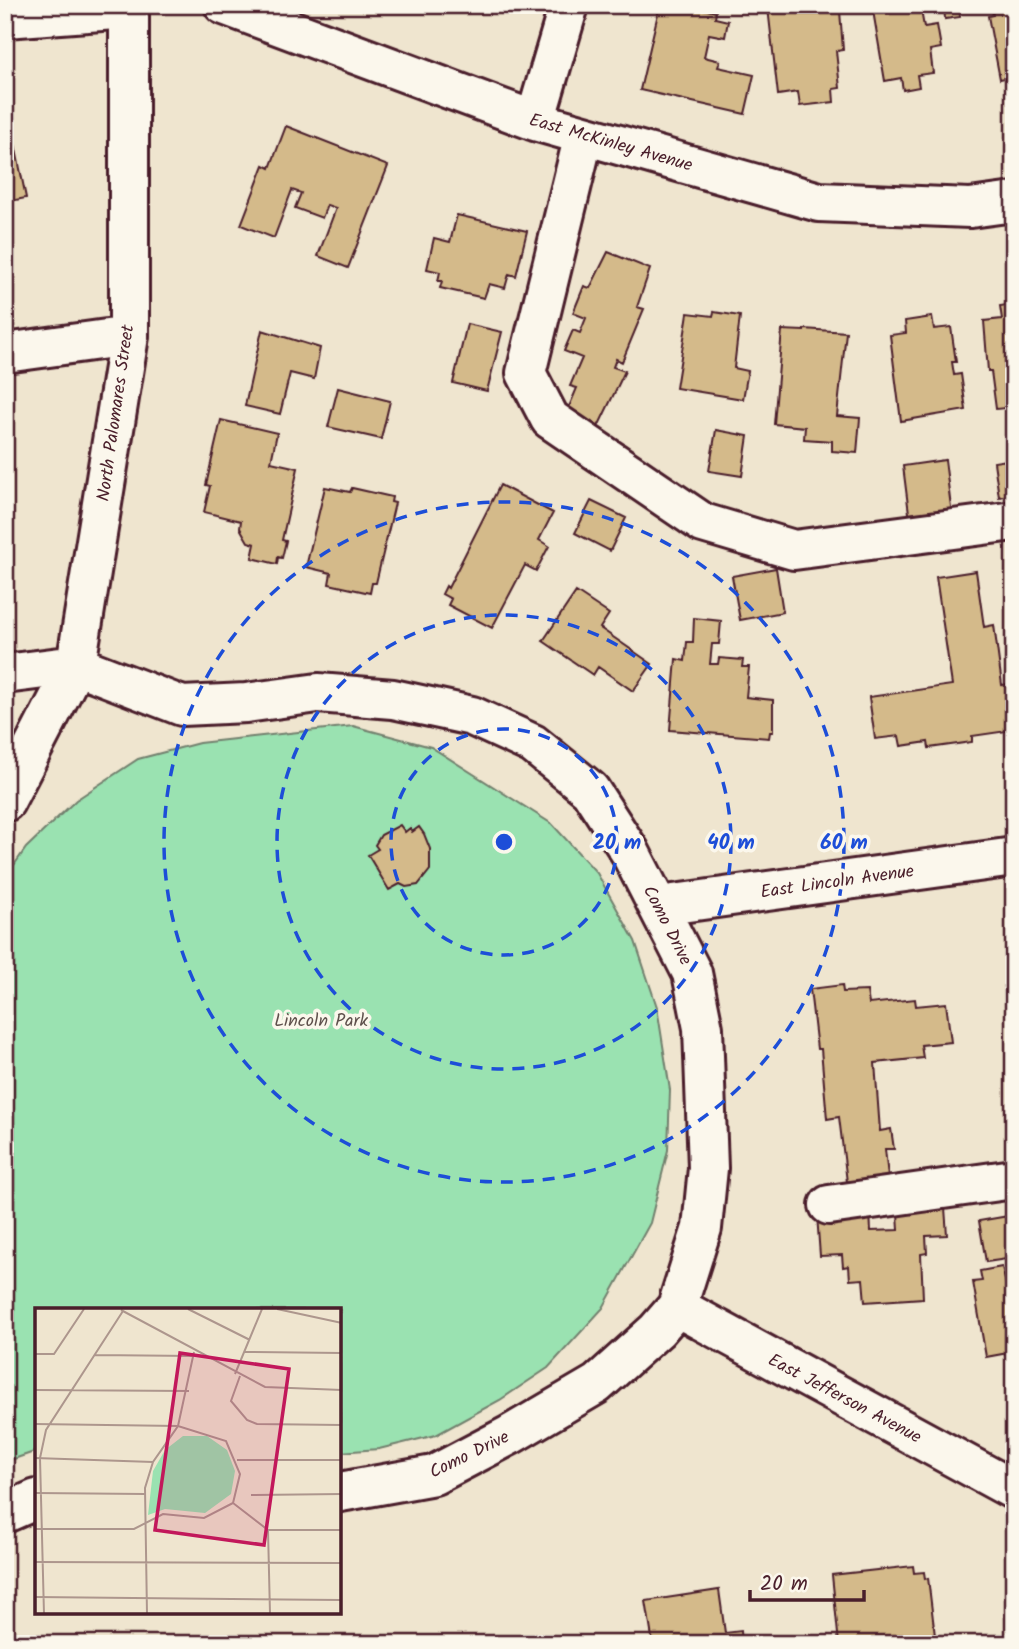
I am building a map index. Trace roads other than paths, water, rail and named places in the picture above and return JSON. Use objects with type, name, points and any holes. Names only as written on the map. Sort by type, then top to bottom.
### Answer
[{"type":"street","name":"East McKinley Avenue","points":[[224,5],[535,121],[819,202],[970,208],[1014,202]]},
{"type":"street","points":[[535,121],[569,5]]},
{"type":"street","points":[[5,18],[129,7]]},
{"type":"street","name":"North Palomares Street","points":[[5,802],[76,665],[129,336],[129,7]]},
{"type":"street","points":[[584,135],[526,373],[550,419],[703,523],[794,550],[1014,521]]},
{"type":"street","points":[[5,353],[129,336]]},
{"type":"street","points":[[5,674],[76,665]]},
{"type":"street","name":"Como Drive","points":[[76,665],[181,706],[246,703],[318,692],[393,699],[472,716],[533,744],[590,790],[630,852],[692,973],[703,1028],[707,1080],[708,1168],[702,1228],[677,1307],[657,1330],[597,1384],[510,1435],[434,1475],[341,1492]]},
{"type":"street","name":"East Lincoln Avenue","points":[[659,906],[1014,857]]},
{"type":"street","points":[[829,1205],[1014,1179]]},
{"type":"street","name":"East Jefferson Avenue","points":[[677,1307],[1014,1490]]},
{"type":"street","points":[[5,1513],[35,1500]]},
{"type":"park label","name":"Lincoln Park","points":[[321,1020]]}]
